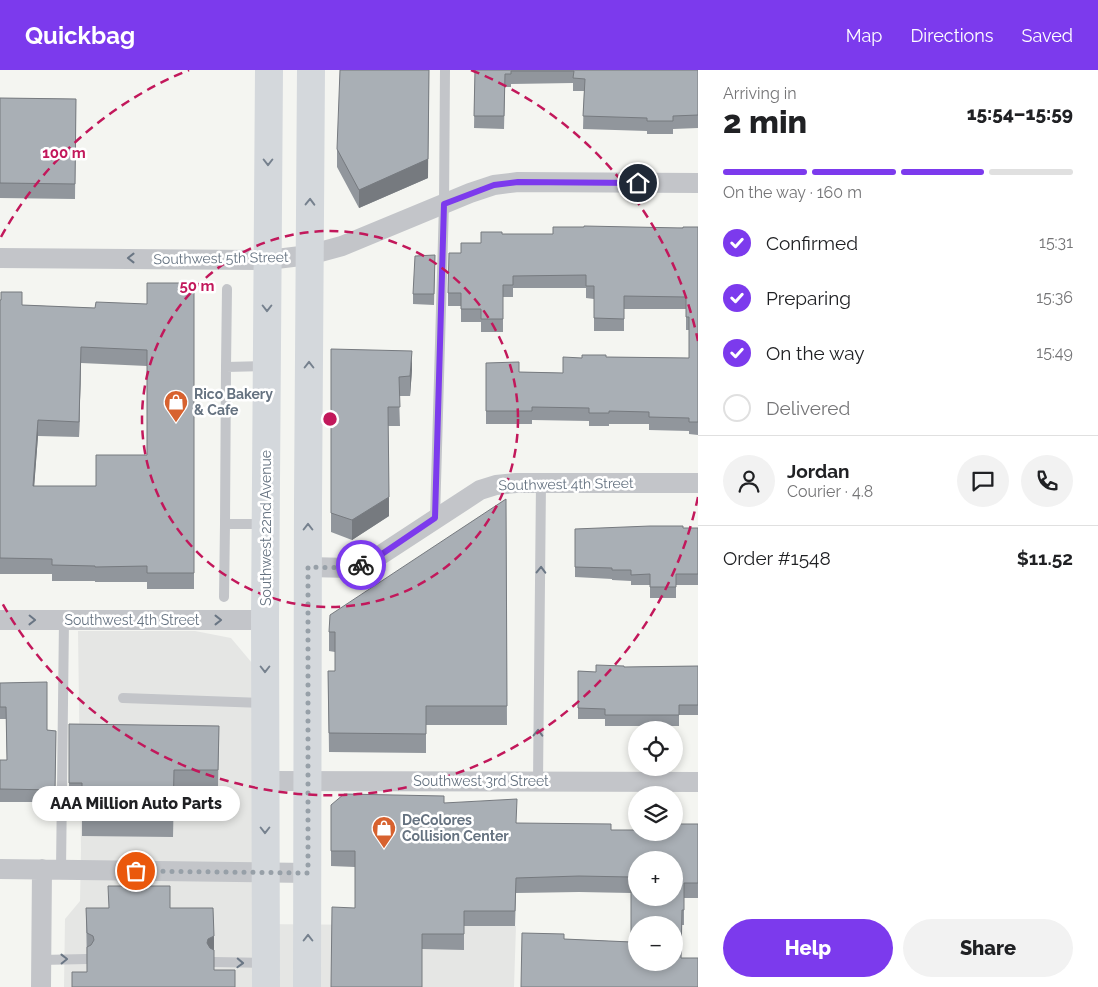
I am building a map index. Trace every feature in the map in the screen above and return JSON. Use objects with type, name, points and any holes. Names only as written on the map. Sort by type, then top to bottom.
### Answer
[{"type":"main road","name":"Southwest 22nd Avenue","points":[[266,975],[265,620],[269,70]]},
{"type":"main road","points":[[307,987],[311,70]]},
{"type":"street","name":"Southwest 5th Street","points":[[0,258],[268,260],[309,255],[342,246],[494,185],[518,182],[698,183]]},
{"type":"street","name":"Southwest 4th Street","points":[[308,567],[350,568],[363,565],[480,490],[496,485],[516,483],[698,483]]},
{"type":"street","name":"Southwest 4th Street","points":[[0,620],[265,620]]},
{"type":"street","name":"Southwest 3rd Street","points":[[265,781],[698,782]]},
{"type":"street","points":[[0,869],[308,873]]},
{"type":"street","points":[[41,987],[42,960],[52,870]]},
{"type":"lane","points":[[435,518],[444,204],[444,70]]},
{"type":"lane","points":[[224,597],[226,289]]},
{"type":"lane","points":[[226,367],[267,366]]},
{"type":"lane","points":[[538,782],[541,483]]},
{"type":"lane","points":[[225,524],[266,524]]},
{"type":"lane","points":[[52,870],[64,620]]},
{"type":"lane","points":[[123,698],[265,703]]},
{"type":"lane","points":[[42,960],[87,959]]},
{"type":"lane","points":[[214,962],[266,975]]},
{"type":"shaded area","points":[[78,631],[195,631],[231,638],[252,663],[253,924],[516,926],[514,987],[64,987],[65,919],[80,901]]},
{"type":"building","points":[[340,70],[429,70],[428,159],[359,190],[337,149]]},
{"type":"building","points":[[475,70],[698,70],[698,115],[673,116],[673,121],[647,121],[647,118],[583,116],[585,79],[573,78],[574,71],[511,71],[511,74],[505,74],[504,116],[474,116]]},
{"type":"building","points":[[0,98],[76,99],[75,184],[0,183]]},
{"type":"building","points":[[553,227],[698,227],[698,422],[689,422],[689,418],[649,417],[649,412],[609,411],[609,413],[589,413],[589,408],[532,407],[532,411],[486,411],[486,363],[519,362],[519,372],[563,373],[563,357],[582,358],[582,355],[606,355],[606,357],[689,358],[689,317],[686,317],[686,297],[624,296],[624,319],[594,318],[594,286],[586,286],[586,275],[513,276],[513,285],[503,285],[503,319],[481,319],[481,309],[461,309],[461,293],[448,293],[449,253],[461,253],[461,243],[481,243],[481,232],[553,234]]},
{"type":"building","points":[[435,255],[434,294],[413,294],[415,256]]},
{"type":"building","points":[[147,283],[194,283],[194,573],[147,573],[147,566],[95,567],[52,565],[52,559],[0,558],[1,292],[22,292],[22,305],[95,308],[96,302],[147,304]],"holes":[[[81,347],[147,350],[147,455],[96,455],[96,486],[33,486],[38,420],[79,422]]]},
{"type":"building","points":[[331,349],[412,351],[410,376],[399,377],[400,407],[388,407],[389,497],[352,520],[331,513]]},
{"type":"building","points":[[506,499],[507,706],[426,706],[426,734],[329,733],[328,671],[335,671],[335,632],[329,632],[330,615]]},
{"type":"building","points":[[650,526],[698,528],[698,574],[676,574],[676,587],[650,587],[650,574],[631,575],[631,570],[575,567],[575,529]]},
{"type":"building","points":[[596,665],[624,667],[698,666],[698,705],[679,705],[679,715],[605,715],[605,709],[578,708],[578,671],[596,672]]},
{"type":"building","points":[[47,682],[47,730],[56,731],[55,790],[0,789],[0,760],[7,760],[6,707],[0,707],[0,683]]},
{"type":"building","points":[[69,724],[219,726],[218,770],[174,770],[173,818],[82,817],[82,783],[69,783]]},
{"type":"building","points":[[344,794],[444,796],[444,803],[517,799],[516,823],[611,824],[611,830],[628,830],[628,841],[683,841],[683,824],[698,824],[698,883],[684,883],[684,910],[682,910],[682,916],[631,916],[631,906],[683,906],[683,851],[628,851],[628,877],[516,878],[515,911],[464,911],[464,934],[422,934],[422,987],[331,987],[332,907],[355,908],[355,851],[331,851],[331,805]]},
{"type":"building","points":[[108,886],[170,886],[170,908],[213,908],[214,936],[208,939],[207,943],[214,950],[214,970],[235,970],[235,987],[72,987],[72,972],[87,972],[87,947],[94,940],[93,936],[87,933],[86,908],[109,908]]},
{"type":"building","points":[[522,933],[564,934],[564,939],[628,942],[628,971],[683,971],[683,958],[698,958],[698,987],[521,987]]},
{"type":"way so far","points":[[136,871],[308,873],[308,567],[350,568],[361,565]]},
{"type":"place","name":"Rico Bakery & Cafe","points":[[176,423]]},
{"type":"place","name":"DeColores Collision Center","points":[[384,849]]},
{"type":"place","name":"AAA Million Auto Parts","points":[[136,871]]},
{"type":"route","points":[[361,565],[376,558],[435,518],[444,204],[494,185],[518,182],[638,183]]}]
